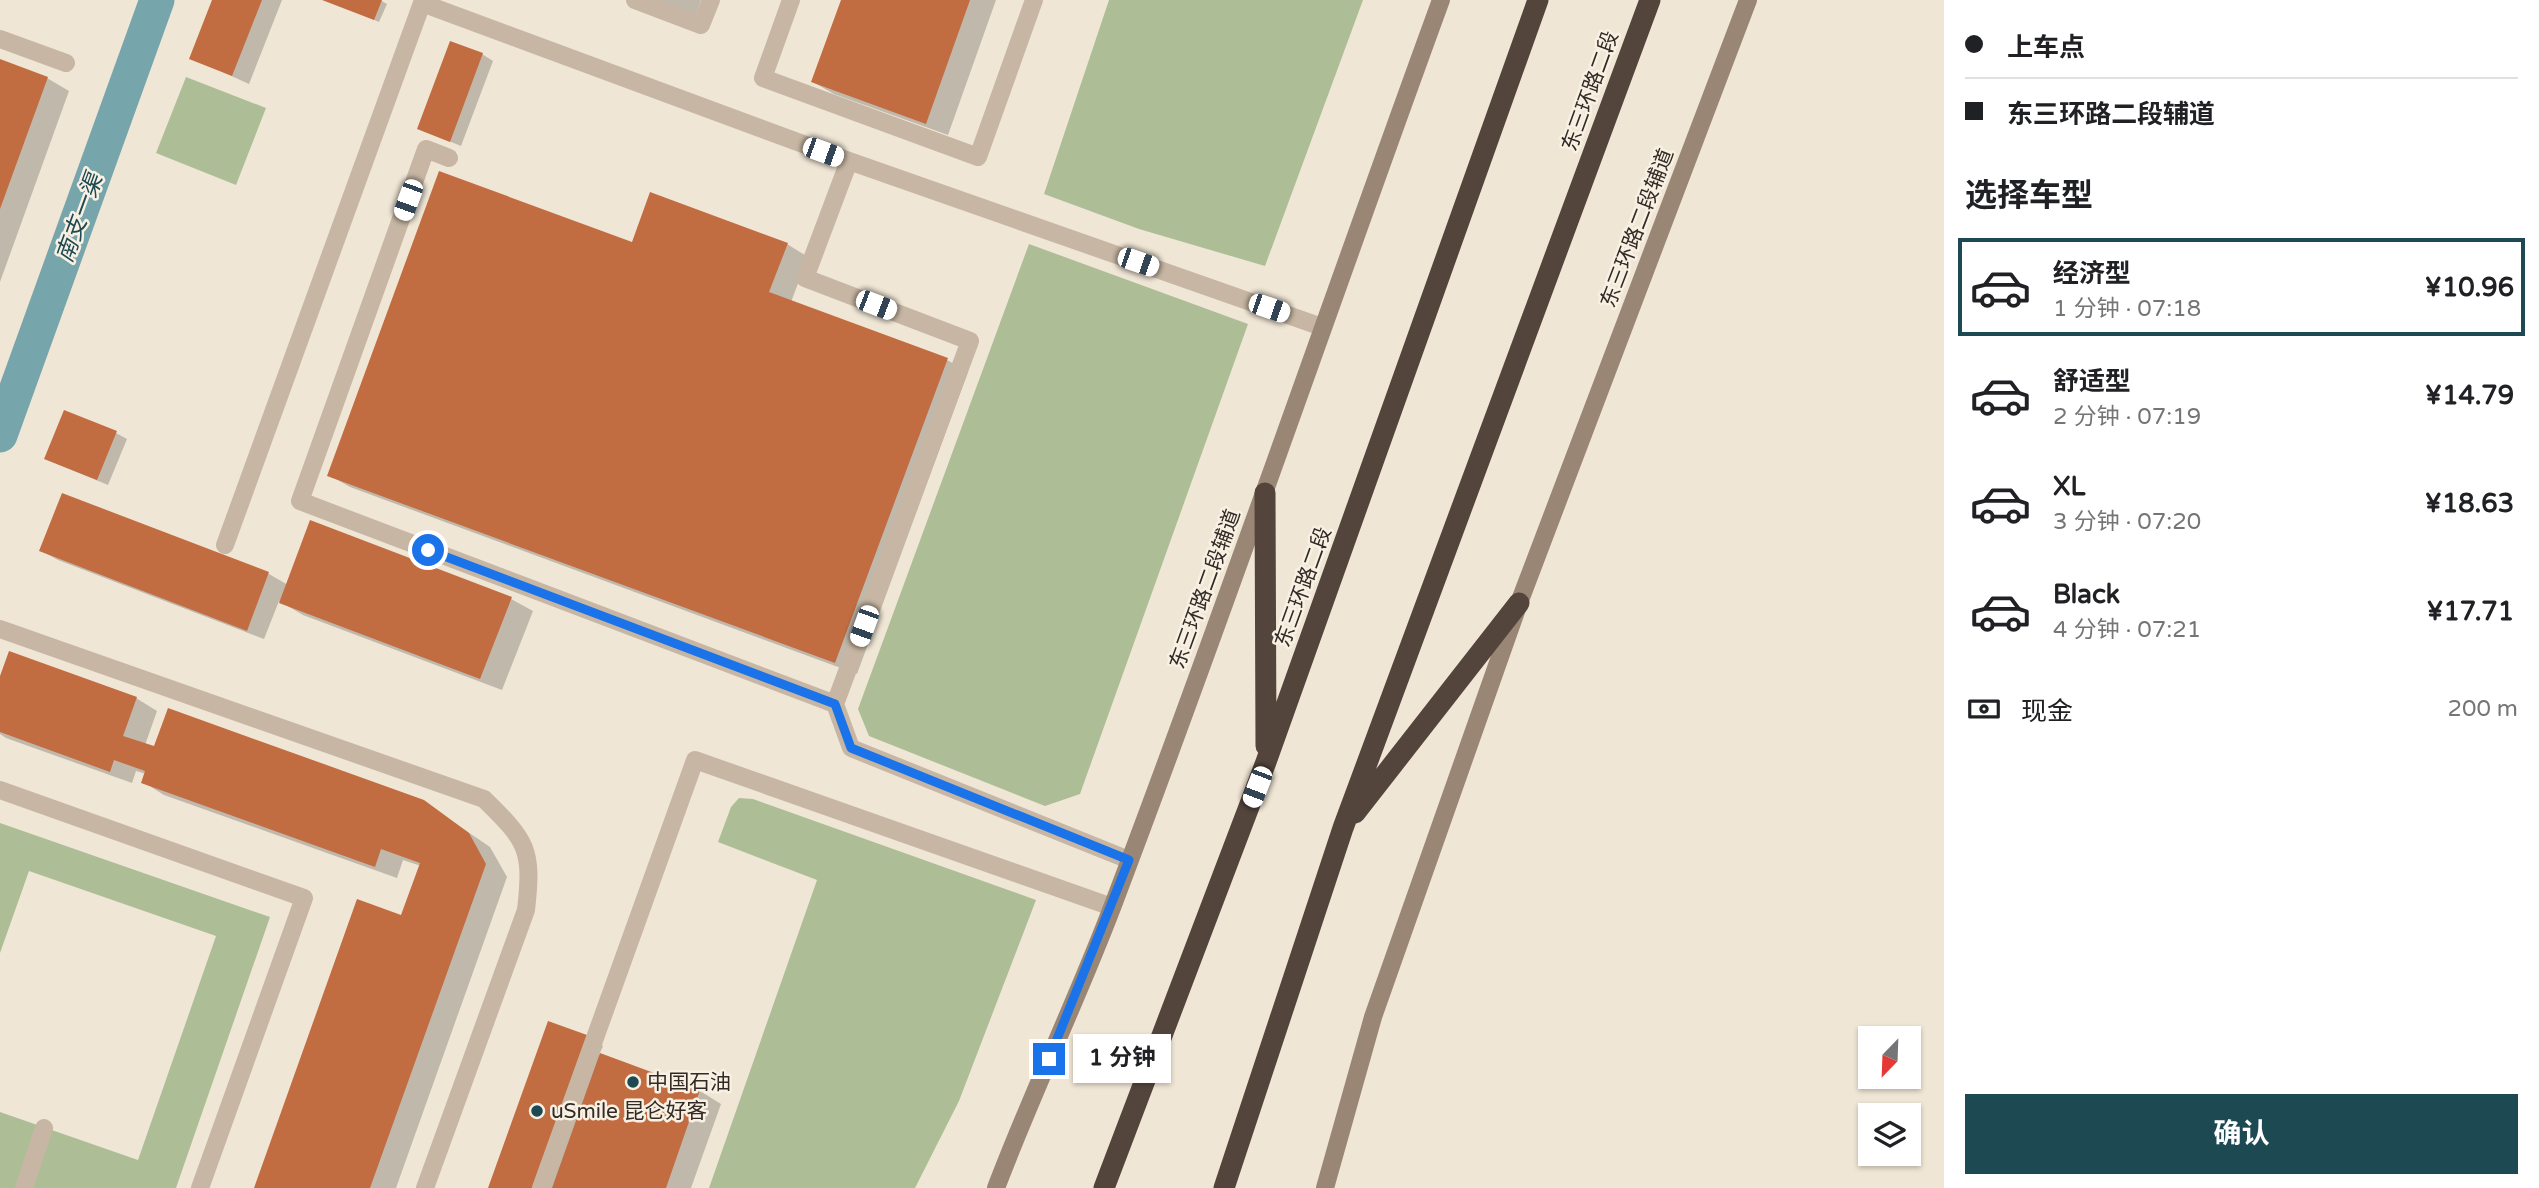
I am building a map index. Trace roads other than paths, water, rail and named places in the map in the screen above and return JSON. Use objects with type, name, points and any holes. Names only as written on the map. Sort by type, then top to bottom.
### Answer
[{"type":"highway","name":"东三环路二段","points":[[1104,1188],[1266,762],[1538,0]]},
{"type":"highway","name":"东三环路二段","points":[[1224,1188],[1343,828],[1650,0]]},
{"type":"highway","points":[[1265,493],[1266,762]]},
{"type":"highway","points":[[1343,828],[1519,603]]},
{"type":"main road","name":"东三环路二段辅道","points":[[996,1188],[1112,906],[1265,493],[1322,327],[1441,0]]},
{"type":"main road","name":"东三环路二段辅道","points":[[1325,1188],[1373,1017],[1519,603],[1748,0]]},
{"type":"lane","points":[[635,0],[701,25],[711,0]]},
{"type":"lane","points":[[791,0],[763,78],[978,157],[1034,0]]},
{"type":"lane","points":[[225,545],[422,3],[849,161],[1322,327]]},
{"type":"lane","points":[[0,39],[66,63]]},
{"type":"lane","points":[[449,158],[426,149],[300,501],[835,704]]},
{"type":"lane","points":[[849,161],[805,278],[970,341],[835,704],[851,748],[1129,860]]},
{"type":"lane","points":[[0,629],[484,799],[516,830],[531,867],[526,910],[425,1188]]},
{"type":"lane","points":[[541,1188],[695,760],[1112,906]]},
{"type":"lane","points":[[0,790],[304,898],[201,1188]]},
{"type":"lane","points":[[24,1188],[44,1128]]},
{"type":"waterway","name":"南支一渠","points":[[0,435],[157,0]]},
{"type":"place","name":"中国石油","points":[[633,1082]]},
{"type":"place","name":"uSmile 昆仑好客","points":[[537,1111]]}]
